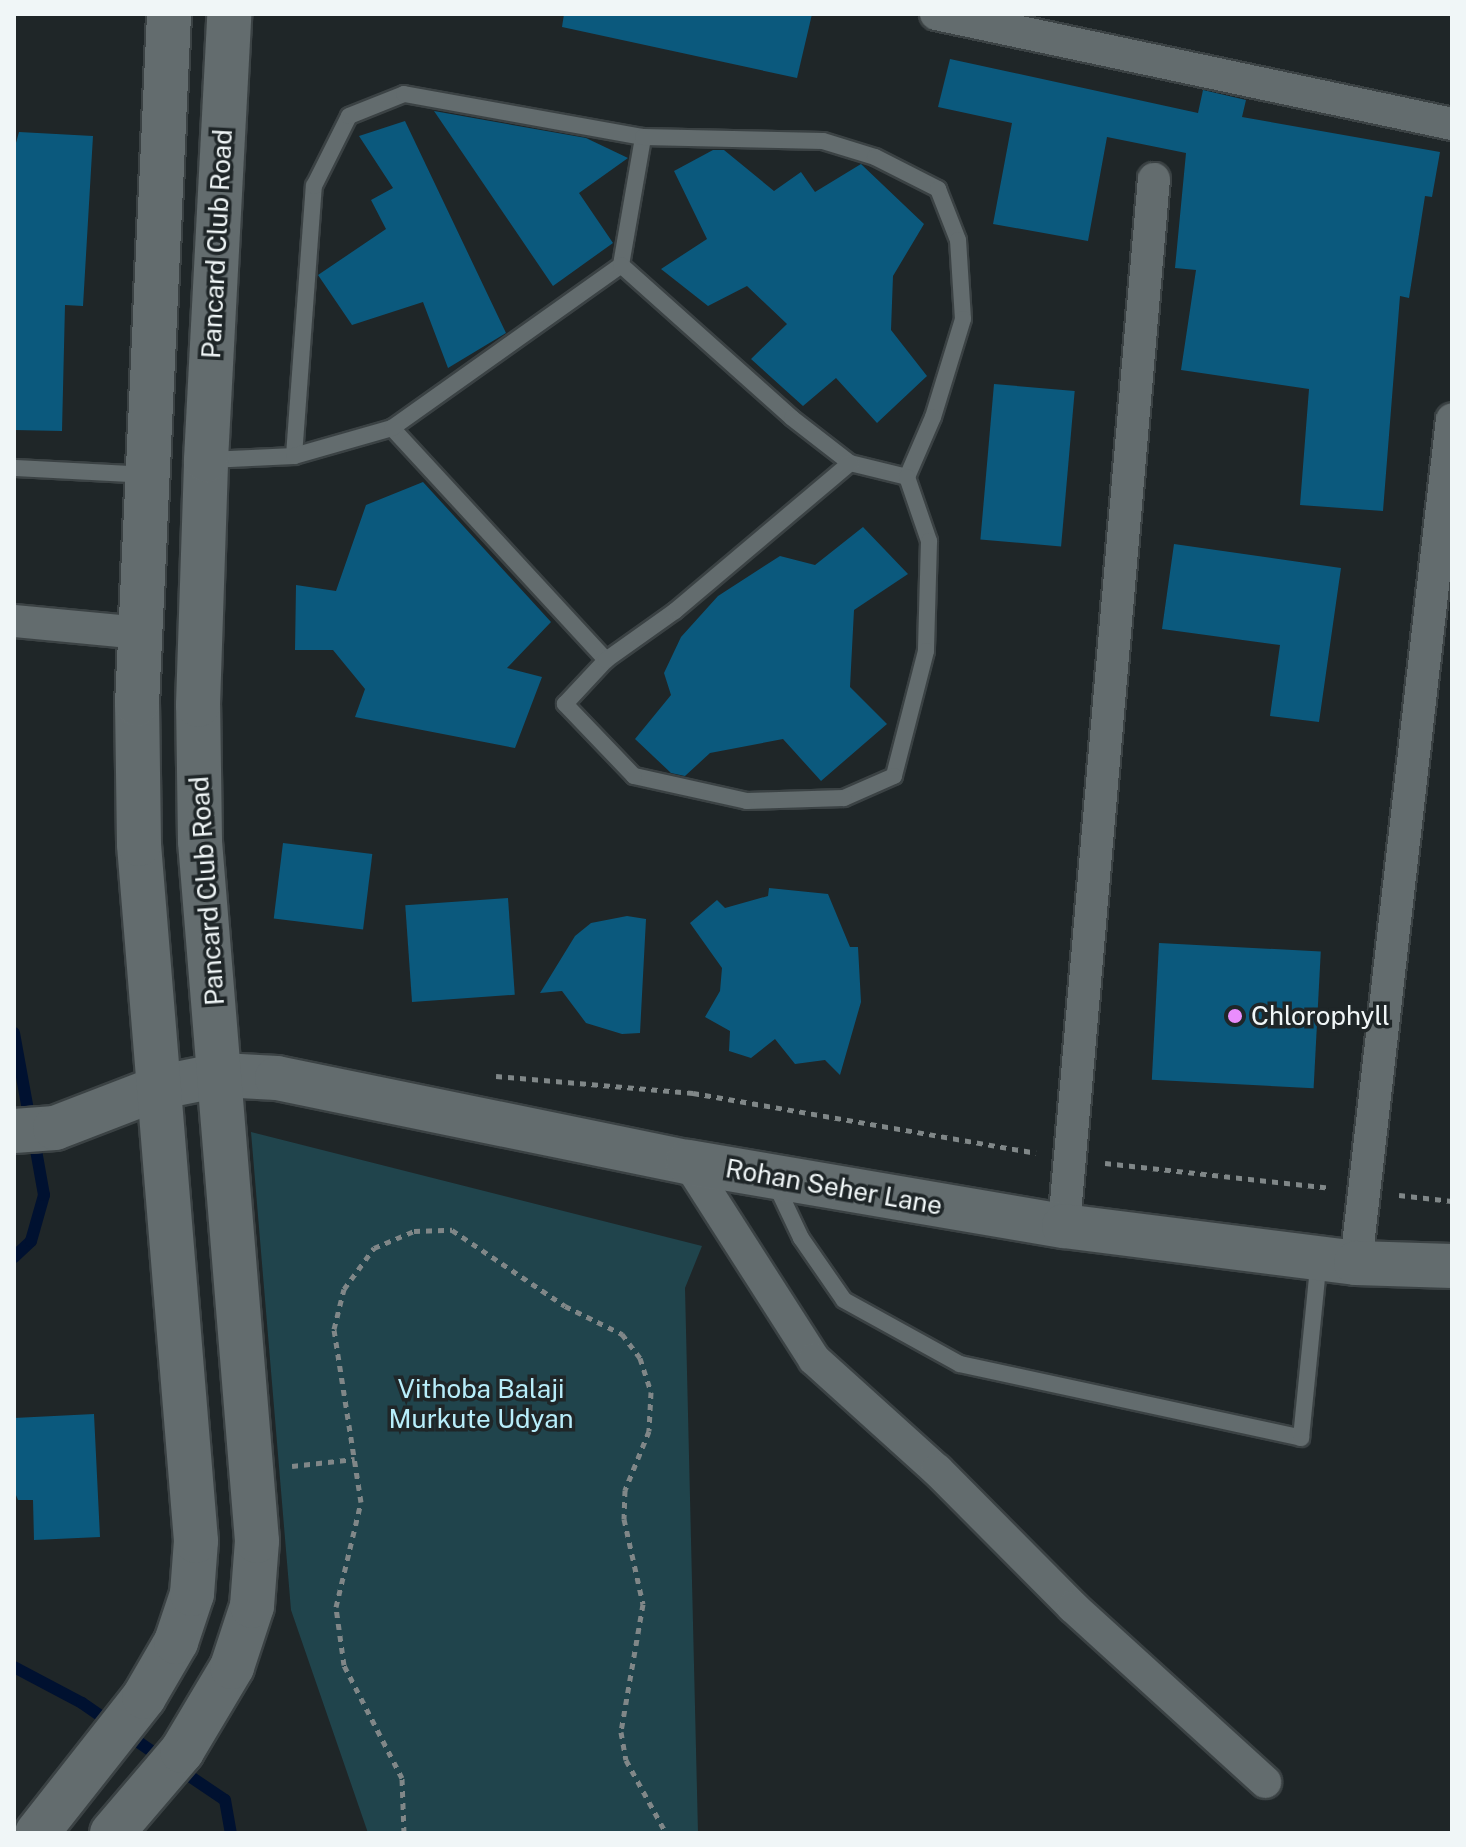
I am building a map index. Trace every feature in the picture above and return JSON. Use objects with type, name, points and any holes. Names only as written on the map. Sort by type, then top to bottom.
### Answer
[{"type":"main road","points":[[37,1833],[119,1728],[176,1642],[192,1594],[196,1541],[139,844],[140,633],[169,14]]},
{"type":"main road","name":"Pancard Club Road","points":[[112,1833],[170,1766],[232,1667],[252,1606],[257,1541],[200,841],[198,705],[206,460],[229,14]]},
{"type":"main road","name":"Rohan Seher Lane","points":[[28,1130],[161,1087],[221,1075],[277,1078],[688,1162],[1064,1226],[1338,1261],[1452,1266]]},
{"type":"main road","points":[[119,1728],[170,1766]]},
{"type":"street","points":[[936,14],[1452,124]]},
{"type":"street","points":[[1064,1226],[1154,179]]},
{"type":"street","points":[[1338,1261],[1364,1191],[1452,419]]},
{"type":"street","points":[[14,621],[140,633]]},
{"type":"street","points":[[688,1162],[814,1359],[937,1470],[1073,1607],[1265,1782]]},
{"type":"lane","points":[[294,456],[314,186],[349,116],[404,94],[643,137],[823,141],[875,157],[938,189],[958,240],[963,319],[933,417],[907,477],[929,541],[926,651],[894,776],[844,798],[747,801],[634,776],[565,704],[606,660],[675,611],[850,463]]},
{"type":"lane","points":[[206,460],[294,456],[392,428],[621,265],[643,137]]},
{"type":"lane","points":[[621,265],[792,418],[850,463],[907,477]]},
{"type":"lane","points":[[392,428],[606,660]]},
{"type":"lane","points":[[14,468],[147,475]]},
{"type":"lane","points":[[771,1175],[801,1238],[844,1300],[960,1364],[1301,1438],[1338,1261]]},
{"type":"path","points":[[489,1075],[693,1093],[1070,1159],[1452,1201]]},
{"type":"path","points":[[404,1833],[402,1778],[344,1665],[338,1622],[336,1607],[361,1502],[334,1329],[344,1289],[374,1248],[414,1231],[452,1230],[565,1306],[622,1334],[640,1358],[651,1392],[649,1431],[625,1490],[624,1519],[643,1604],[621,1732],[626,1760],[666,1833]]},
{"type":"path","points":[[253,1470],[355,1459]]},
{"type":"green space","name":"Vithoba Balaji Murkute Udyan","points":[[251,1132],[702,1246],[685,1288],[698,1833],[368,1833],[291,1610]]},
{"type":"building","points":[[564,14],[812,14],[797,78],[562,27]]},
{"type":"building","points":[[950,59],[1198,113],[1203,90],[1246,100],[1242,117],[1440,152],[1432,197],[1425,196],[1409,298],[1400,296],[1383,511],[1300,505],[1309,389],[1181,370],[1196,270],[1175,268],[1186,153],[1107,137],[1088,241],[993,224],[1012,123],[938,107]]},
{"type":"building","points":[[434,111],[586,138],[628,158],[579,193],[613,243],[553,286]]},
{"type":"building","points":[[405,121],[506,333],[448,368],[423,302],[352,325],[318,275],[386,229],[371,200],[393,188],[359,136]]},
{"type":"building","points":[[19,132],[93,136],[83,306],[65,305],[62,431],[14,430],[14,150]]},
{"type":"building","points":[[713,150],[724,150],[774,191],[801,172],[815,192],[861,164],[924,224],[893,276],[891,330],[927,376],[877,423],[836,378],[803,406],[751,359],[787,324],[747,286],[708,306],[661,269],[707,239],[674,171]]},
{"type":"building","points":[[994,384],[1075,391],[1061,546],[980,539]]},
{"type":"building","points":[[423,482],[551,622],[507,668],[542,677],[515,748],[355,717],[365,689],[333,650],[295,650],[296,585],[336,591],[366,505]]},
{"type":"building","points":[[863,527],[908,574],[854,610],[850,687],[887,724],[821,781],[783,739],[710,753],[685,776],[671,773],[635,739],[671,695],[664,673],[681,637],[718,596],[780,556],[815,565]]},
{"type":"building","points":[[1174,544],[1341,568],[1319,722],[1270,716],[1280,645],[1162,629]]},
{"type":"building","points":[[283,843],[372,854],[363,929],[274,918]]},
{"type":"building","points":[[769,888],[828,894],[850,947],[858,947],[861,1002],[840,1075],[825,1060],[795,1064],[775,1039],[751,1058],[729,1051],[730,1031],[705,1017],[720,991],[722,968],[690,923],[717,900],[725,908],[768,896]]},
{"type":"building","points":[[508,898],[515,995],[412,1002],[405,905]]},
{"type":"building","points":[[627,916],[646,919],[640,1033],[622,1034],[586,1023],[562,991],[540,993],[575,936],[591,923]]},
{"type":"building","name":"Chlorophyll","points":[[1159,943],[1321,951],[1314,1088],[1152,1080]]},
{"type":"building","points":[[94,1414],[100,1537],[34,1540],[33,1500],[18,1500],[14,1490],[14,1418]]},
{"type":"waterway","points":[[14,1033],[30,1121]]},
{"type":"waterway","points":[[14,1257],[31,1241],[44,1195],[34,1139]]},
{"type":"waterway","points":[[14,1667],[82,1703],[163,1759]]},
{"type":"waterway","points":[[179,1769],[225,1800],[231,1833]]},
{"type":"place","name":"Chlorophyll","points":[[1235,1016]]}]
